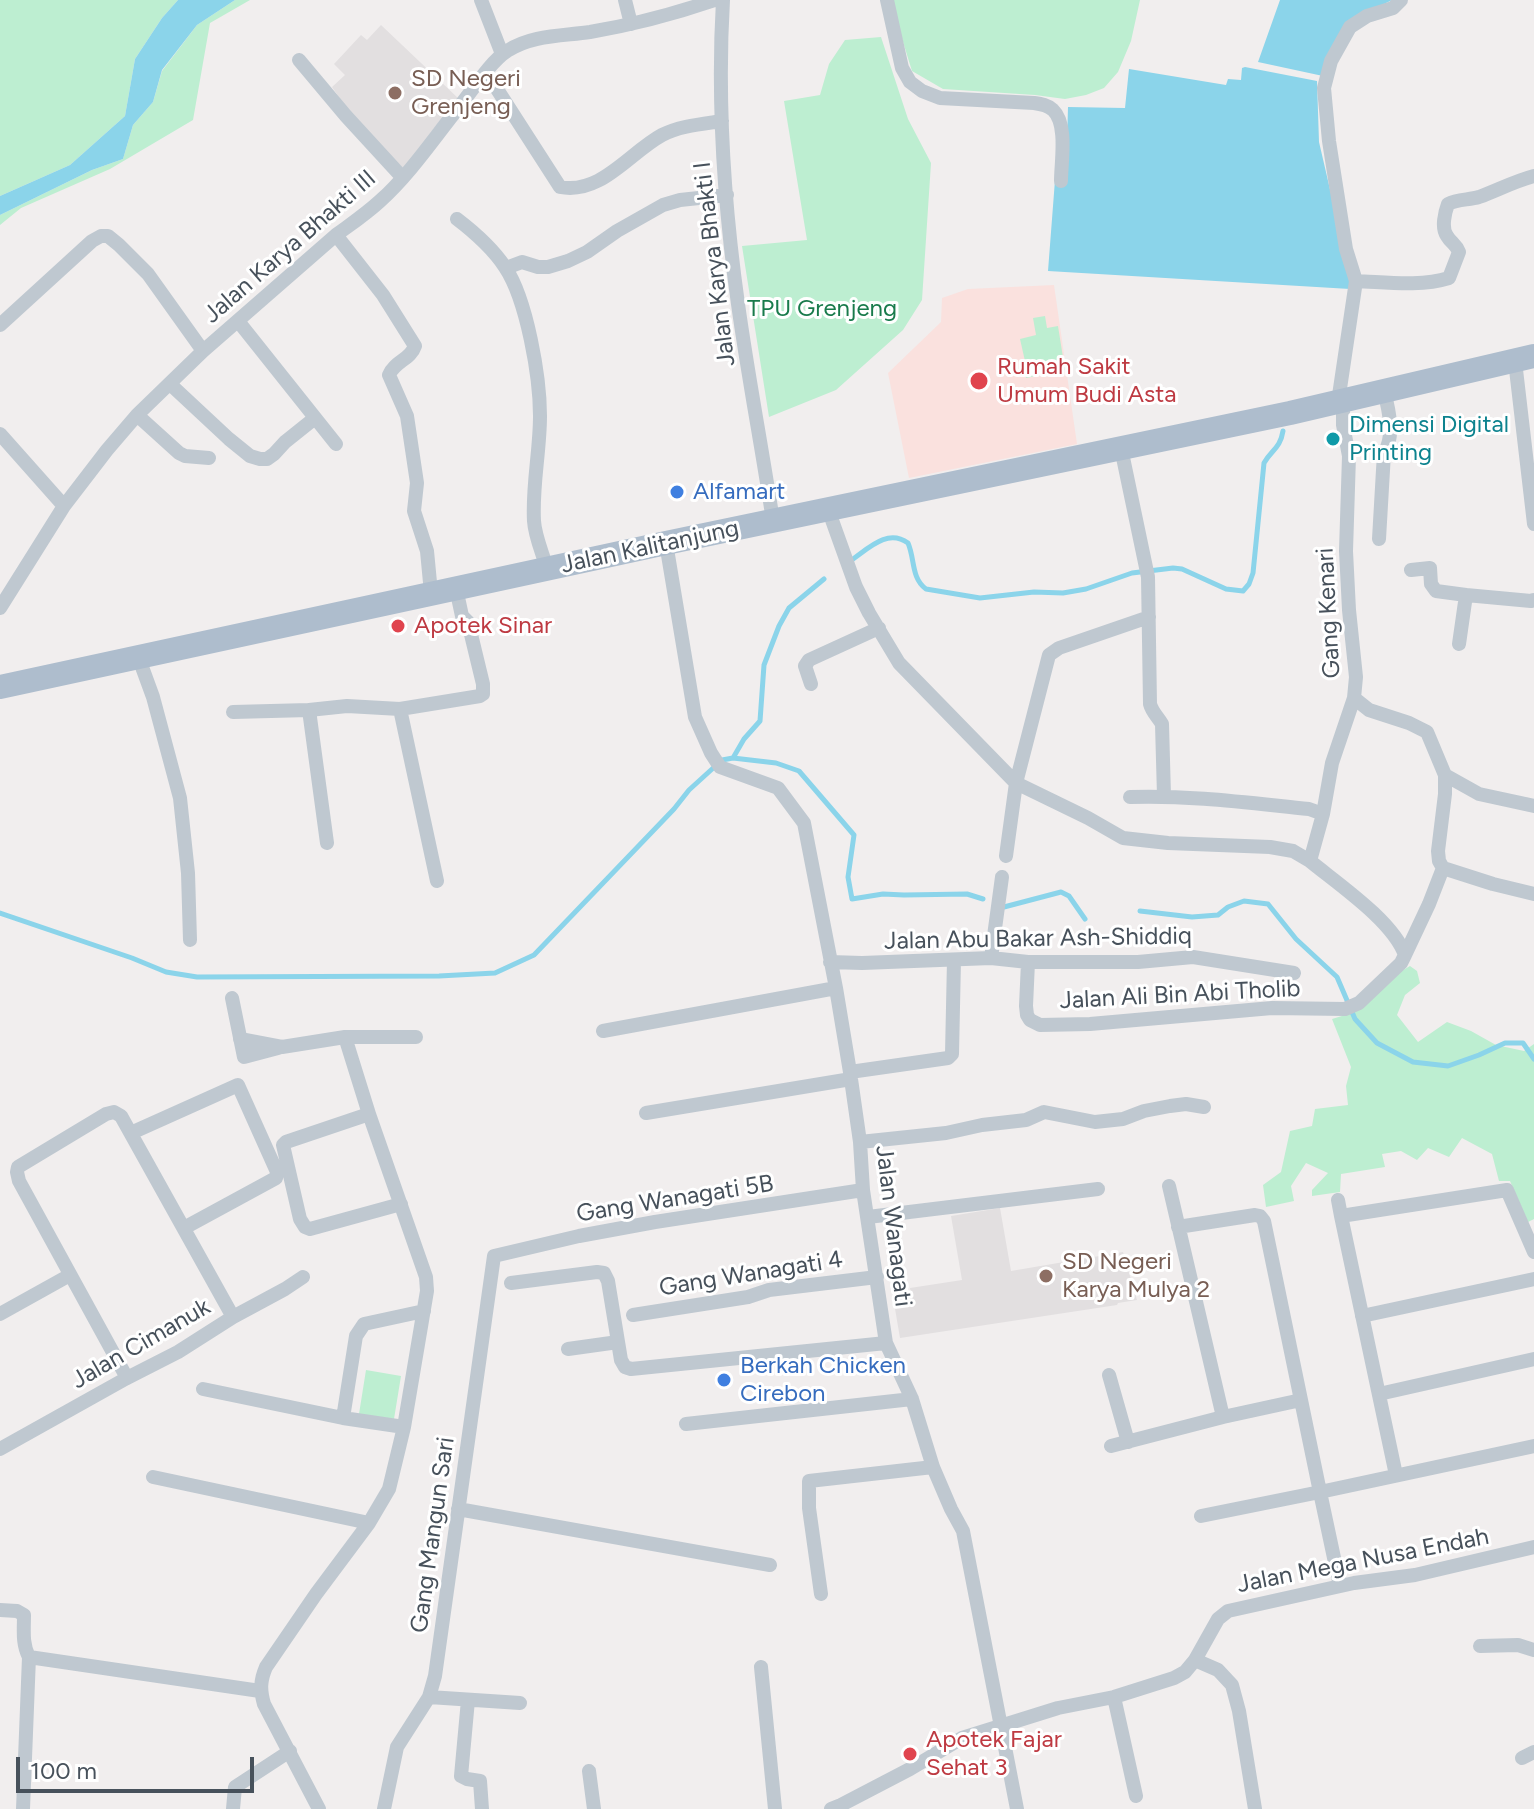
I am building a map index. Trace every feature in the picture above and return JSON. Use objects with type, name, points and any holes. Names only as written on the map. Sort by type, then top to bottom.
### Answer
[{"type":"main road","name":"Jalan Kalitanjung","points":[[0,687],[1340,401],[1524,358]]},
{"type":"street","points":[[625,0],[631,24]]},
{"type":"street","name":"Jalan Karya Bhakti III","points":[[0,608],[64,506],[137,415],[203,351],[336,235],[382,200],[502,54],[546,36],[631,24],[715,0]]},
{"type":"street","name":"Jalan Karya Bhakti I","points":[[723,0],[720,48],[727,195],[738,304],[773,521]]},
{"type":"street","points":[[887,0],[902,68],[910,82],[922,91],[940,98],[1034,103],[1053,109],[1062,127],[1061,181]]},
{"type":"street","points":[[1401,0],[1393,8],[1367,16],[1350,27],[1331,61],[1324,88],[1346,249],[1356,281],[1414,282],[1449,278],[1459,252],[1444,230],[1448,204],[1481,196],[1511,182],[1534,176]]},
{"type":"street","points":[[483,1],[502,54]]},
{"type":"street","points":[[299,60],[402,177]]},
{"type":"street","points":[[486,72],[560,187],[590,186],[661,135],[722,121]]},
{"type":"street","points":[[506,268],[522,262],[548,267],[568,261],[663,205],[727,195]]},
{"type":"street","points":[[457,219],[506,268],[526,315],[540,416],[534,524],[547,569]]},
{"type":"street","points":[[336,235],[383,295],[415,346],[389,375],[407,416],[417,492],[414,511],[427,551],[431,593]]},
{"type":"street","points":[[0,325],[92,241],[108,236],[148,274],[203,351]]},
{"type":"street","name":"Gang Kenari","points":[[1356,281],[1340,401],[1349,456],[1346,551],[1356,677],[1354,698],[1369,710],[1427,732],[1445,775],[1438,851],[1443,868]]},
{"type":"street","points":[[238,321],[336,444]]},
{"type":"street","points":[[1524,358],[1534,524]]},
{"type":"street","points":[[170,384],[229,439],[250,456],[260,459],[274,454],[315,418]]},
{"type":"street","points":[[1379,539],[1384,453],[1389,446],[1390,427],[1384,391]]},
{"type":"street","points":[[137,415],[179,453],[209,458]]},
{"type":"street","points":[[0,434],[64,506]]},
{"type":"street","points":[[1121,448],[1147,572],[1150,704],[1162,724],[1164,796]]},
{"type":"street","points":[[828,509],[856,587],[899,663],[1016,783],[1123,838],[1293,851],[1372,911],[1402,947],[1405,955]]},
{"type":"street","name":"Jalan Wanagati","points":[[666,543],[695,717],[711,753],[720,767],[778,788],[804,823],[850,1075],[860,1142],[863,1190],[886,1343],[912,1399],[933,1467],[963,1531],[1017,1809]]},
{"type":"street","points":[[1411,570],[1430,568],[1431,584],[1436,591],[1534,600]]},
{"type":"street","points":[[233,712],[347,706],[400,709],[480,696],[484,690],[468,622],[462,616],[456,588]]},
{"type":"street","points":[[1459,644],[1466,595]]},
{"type":"street","points":[[1006,856],[1016,783],[1051,653],[1149,617]]},
{"type":"street","points":[[811,684],[805,666],[809,660],[879,628]]},
{"type":"street","points":[[138,656],[153,697],[180,798],[188,873],[190,940]]},
{"type":"street","points":[[1310,861],[1332,763],[1354,698]]},
{"type":"street","points":[[400,709],[437,881]]},
{"type":"street","points":[[309,710],[327,843]]},
{"type":"street","points":[[1445,775],[1479,794],[1534,806]]},
{"type":"street","points":[[1130,797],[1164,796],[1309,809],[1323,814]]},
{"type":"street","points":[[1405,955],[1443,868],[1534,894]]},
{"type":"street","points":[[991,958],[1002,877]]},
{"type":"street","name":"Jalan Ali Bin Abi Tholib","points":[[1028,962],[1027,1015],[1040,1025],[1090,1024],[1272,1008],[1352,1006],[1401,963],[1405,955]]},
{"type":"street","name":"Jalan Abu Bakar Ash-Shiddiq","points":[[830,962],[991,958],[1028,962],[1138,962],[1193,957],[1294,973]]},
{"type":"street","points":[[646,1113],[948,1058],[952,1054],[954,960]]},
{"type":"street","points":[[603,1031],[836,988]]},
{"type":"street","points":[[232,998],[240,1039],[282,1047],[345,1037],[416,1037]]},
{"type":"street","points":[[319,1809],[271,1719],[260,1691],[261,1678],[316,1594],[369,1523],[389,1489],[404,1427],[427,1291],[426,1277],[345,1037]]},
{"type":"street","points":[[131,1133],[238,1085],[277,1172],[276,1178],[184,1228]]},
{"type":"street","points":[[860,1142],[1026,1120],[1044,1112],[1095,1122],[1123,1119],[1170,1106],[1186,1104],[1204,1107]]},
{"type":"street","points":[[127,1378],[19,1181],[17,1172],[18,1167],[106,1114],[114,1112],[121,1116],[233,1317]]},
{"type":"street","points":[[369,1114],[283,1145],[300,1219],[310,1229],[401,1204]]},
{"type":"street","points":[[1169,1186],[1223,1417]]},
{"type":"street","points":[[868,1217],[1098,1189]]},
{"type":"street","name":"Gang Wanagati 5B","points":[[494,1256],[655,1222],[863,1190]]},
{"type":"street","points":[[1341,1216],[1507,1190],[1534,1252]]},
{"type":"street","points":[[1338,1200],[1396,1475]]},
{"type":"street","points":[[1178,1227],[1255,1215],[1264,1221],[1340,1586]]},
{"type":"street","name":"Gang Mangun Sari","points":[[384,1809],[397,1747],[429,1697],[435,1676],[494,1256]]},
{"type":"street","points":[[511,1283],[604,1273],[621,1360],[625,1367],[631,1369],[886,1343]]},
{"type":"street","points":[[0,1314],[70,1275]]},
{"type":"street","name":"Jalan Cimanuk","points":[[0,1449],[178,1352],[303,1277]]},
{"type":"street","name":"Gang Wanagati 4","points":[[633,1315],[748,1297],[769,1290],[877,1277]]},
{"type":"street","points":[[1362,1316],[1534,1279]]},
{"type":"street","points":[[343,1418],[359,1328],[364,1324],[424,1311]]},
{"type":"street","points":[[568,1349],[618,1342]]},
{"type":"street","points":[[1379,1394],[1534,1359]]},
{"type":"street","points":[[1109,1375],[1128,1442]]},
{"type":"street","points":[[203,1389],[343,1418],[404,1427]]},
{"type":"street","points":[[686,1424],[912,1399]]},
{"type":"street","points":[[1111,1446],[1301,1400]]},
{"type":"street","points":[[1201,1516],[1534,1446]]},
{"type":"street","points":[[821,1594],[809,1508],[809,1481],[933,1467]]},
{"type":"street","points":[[153,1477],[369,1523]]},
{"type":"street","points":[[458,1509],[770,1565]]},
{"type":"street","name":"Jalan Mega Nusa Endah","points":[[831,1809],[910,1769],[962,1738],[1058,1708],[1114,1697],[1174,1678],[1185,1672],[1195,1660],[1218,1619],[1228,1611],[1340,1586],[1415,1575],[1534,1547]]},
{"type":"street","points":[[0,1610],[17,1611],[24,1615],[25,1650],[29,1657],[23,1809]]},
{"type":"street","points":[[1480,1646],[1518,1645],[1534,1650]]},
{"type":"street","points":[[29,1657],[260,1691]]},
{"type":"street","points":[[1195,1660],[1218,1670],[1232,1685],[1255,1809]]},
{"type":"street","points":[[761,1667],[775,1809]]},
{"type":"street","points":[[429,1697],[520,1703]]},
{"type":"street","points":[[1114,1697],[1136,1796]]},
{"type":"street","points":[[468,1700],[461,1776],[480,1781],[482,1809]]},
{"type":"street","points":[[233,1809],[235,1787],[290,1751]]},
{"type":"street","points":[[589,1771],[594,1809]]},
{"type":"shaded area","name":"SD Negeri Grenjeng","points":[[381,25],[459,99],[406,167],[402,167],[360,128],[332,87],[345,75],[334,64],[361,35],[367,40]]},
{"type":"shaded area","name":"Rumah Sakit Umum Budi Asta","points":[[1054,285],[1077,444],[909,478],[888,373],[941,322],[942,298],[968,289]]},
{"type":"shaded area","name":"SD Negeri Karya Mulya 2","points":[[1000,1208],[1011,1271],[1123,1252],[1137,1300],[900,1338],[893,1297],[911,1294],[910,1288],[962,1280],[951,1216]]},
{"type":"green space","points":[[0,0],[178,0],[135,59],[125,116],[70,165],[0,196]]},
{"type":"green space","points":[[235,0],[250,0],[210,23],[193,120],[110,169],[21,208],[0,225],[0,215],[92,170],[123,159],[133,125],[153,102],[162,71],[197,25]]},
{"type":"green space","points":[[893,0],[1140,0],[1131,41],[1118,72],[1104,88],[1065,99],[943,89],[912,71]]},
{"type":"green space","name":"TPU Grenjeng","points":[[881,37],[908,119],[931,163],[922,300],[903,330],[836,390],[769,417],[742,246],[807,240],[784,101],[820,95],[829,64],[845,40]]},
{"type":"green space","points":[[1045,316],[1047,328],[1058,326],[1065,370],[1026,378],[1020,339],[1036,335],[1033,318]]},
{"type":"green space","points":[[1410,966],[1417,971],[1420,983],[1405,995],[1397,1015],[1418,1042],[1447,1022],[1496,1045],[1524,1051],[1534,1044],[1534,1219],[1528,1222],[1510,1181],[1499,1181],[1492,1154],[1462,1138],[1449,1157],[1428,1148],[1417,1160],[1401,1151],[1382,1154],[1385,1167],[1341,1174],[1340,1192],[1312,1196],[1312,1190],[1328,1173],[1306,1163],[1291,1186],[1294,1201],[1266,1207],[1263,1185],[1281,1172],[1290,1131],[1312,1126],[1315,1109],[1348,1105],[1346,1086],[1351,1067],[1332,1019],[1355,1012]]},
{"type":"green space","points":[[366,1370],[401,1376],[394,1419],[359,1414]]},
{"type":"water","points":[[178,0],[235,0],[197,25],[162,70],[153,102],[133,125],[123,159],[92,170],[0,215],[0,196],[70,165],[125,116],[135,59]]},
{"type":"water","points":[[1280,0],[1392,0],[1363,15],[1323,76],[1258,62]]},
{"type":"water","points":[[1242,68],[1317,81],[1319,142],[1349,271],[1350,289],[1048,271],[1055,180],[1066,180],[1068,107],[1125,108],[1129,69],[1226,85],[1228,79],[1241,80]]},
{"type":"waterway","points":[[850,561],[878,542],[900,539],[908,543],[916,574],[926,589],[980,598],[1034,592],[1063,593],[1086,589],[1132,573],[1173,568],[1226,589],[1243,591],[1253,573],[1264,463],[1278,445],[1283,431]]},
{"type":"waterway","points":[[733,758],[760,721],[764,665],[779,626],[789,608],[824,579]]},
{"type":"waterway","points":[[0,913],[166,972],[197,977],[495,973],[534,955],[689,790],[722,760],[733,758],[776,763],[799,771],[854,835],[848,877],[852,899],[883,894],[967,894],[983,899]]},
{"type":"waterway","points":[[1004,907],[1061,892],[1069,896],[1085,919]]},
{"type":"waterway","points":[[1140,911],[1192,917],[1218,915],[1244,901],[1268,904],[1296,939],[1337,977],[1355,1019],[1377,1043],[1413,1062],[1448,1066],[1505,1043],[1523,1043],[1534,1059]]},
{"type":"place","name":"SD Negeri Grenjeng","points":[[395,93]]},
{"type":"place","name":"Rumah Sakit Umum Budi Asta","points":[[979,381]]},
{"type":"place","name":"Dimensi Digital Printing","points":[[1333,439]]},
{"type":"place","name":"Alfamart","points":[[677,492]]},
{"type":"place","name":"Apotek Sinar","points":[[398,626]]},
{"type":"place","name":"SD Negeri Karya Mulya 2","points":[[1046,1276]]},
{"type":"place","name":"Berkah Chicken Cirebon","points":[[724,1380]]},
{"type":"place","name":"Apotek Fajar Sehat 3","points":[[910,1754]]}]
